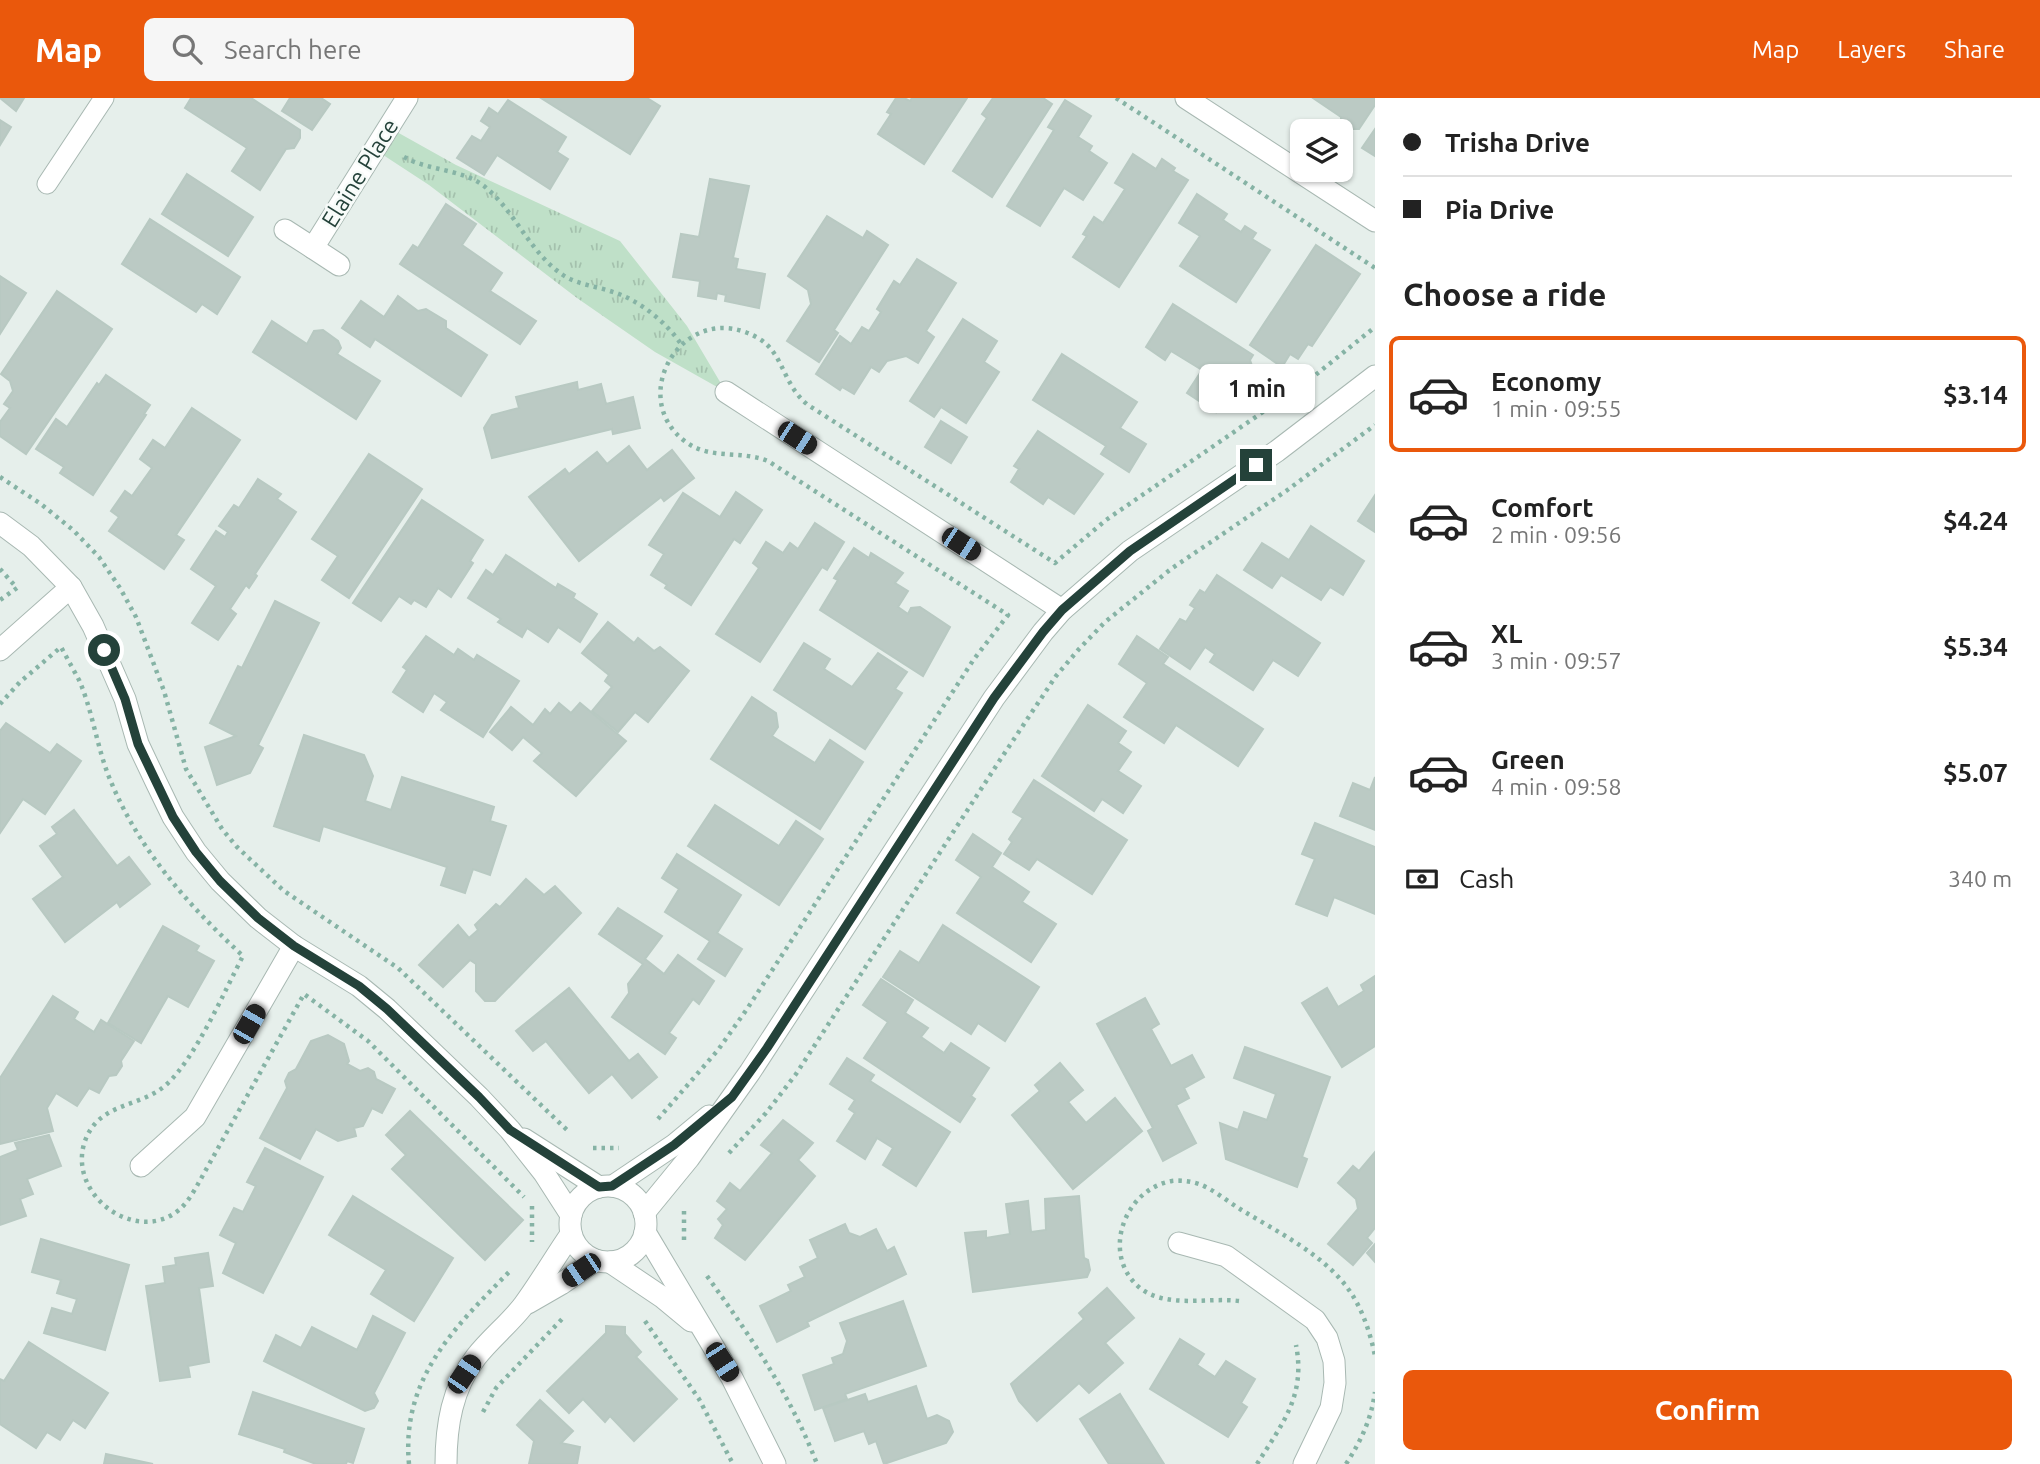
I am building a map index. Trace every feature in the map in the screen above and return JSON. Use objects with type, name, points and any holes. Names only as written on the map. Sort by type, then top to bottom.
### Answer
[{"type":"street","name":"Elaine Place","points":[[313,248],[407,98]]},
{"type":"street","points":[[1186,98],[1375,221]]},
{"type":"street","name":"Elaine Place","points":[[285,230],[339,265]]},
{"type":"street","points":[[523,1306],[603,1261],[622,1259],[640,1244],[645,1223],[767,1048],[1005,682],[1026,652],[1062,610],[1130,551],[1277,451],[1375,376]]},
{"type":"street","points":[[726,392],[1062,610]]},
{"type":"street","points":[[0,523],[31,546],[71,587],[93,626],[125,699],[138,744],[173,817],[196,852],[220,881],[258,918],[294,946],[359,986],[387,1009],[479,1097],[510,1130],[544,1173],[571,1224],[576,1245],[585,1254],[603,1261],[662,1297],[701,1329]]},
{"type":"street","points":[[0,650],[71,587]]},
{"type":"street","points":[[141,1166],[195,1117],[294,946]]},
{"type":"street","points":[[446,1464],[454,1397],[464,1374],[523,1306],[571,1224],[581,1196],[606,1186],[674,1145],[732,1097]]},
{"type":"street","points":[[510,1130],[606,1186],[633,1195],[701,1329],[733,1378],[775,1464]]},
{"type":"street","points":[[1179,1243],[1226,1256],[1315,1320],[1327,1338],[1334,1361],[1335,1383],[1331,1408],[1304,1464]]},
{"type":"lane","points":[[47,184],[104,98]]},
{"type":"path","points":[[1116,98],[1375,268]]},
{"type":"path","points":[[379,142],[410,160],[482,184],[502,202],[542,259],[564,276],[592,288],[631,299],[651,314],[681,344]]},
{"type":"path","points":[[656,1121],[725,1040],[974,659],[1008,615],[768,461],[741,454],[703,451],[683,440],[665,412],[661,381],[666,363],[681,344],[711,330],[734,330],[755,337],[773,352],[787,381],[808,405],[1055,563],[1105,520],[1308,381],[1375,327]]},
{"type":"path","points":[[727,1155],[766,1113],[796,1074],[998,763],[1056,676],[1079,649],[1105,622],[1171,569],[1286,491],[1375,425]]},
{"type":"path","points":[[0,569],[17,588],[0,600]]},
{"type":"path","points":[[0,704],[20,682],[61,648]]},
{"type":"path","points":[[237,847],[284,891],[398,968],[576,1139]]},
{"type":"path","points":[[304,994],[368,1041],[532,1205],[532,1249]]},
{"type":"path","points":[[586,1148],[628,1148]]},
{"type":"path","points":[[684,1201],[684,1244]]},
{"type":"path","points":[[705,1274],[752,1337],[774,1374],[803,1428],[817,1464]]},
{"type":"path","points":[[480,1422],[496,1388],[566,1314]]},
{"type":"path","points":[[640,1315],[699,1399],[733,1464]]},
{"type":"path","points":[[1346,1464],[1372,1414],[1375,1392]]},
{"type":"green space","points":[[388,127],[456,165],[620,241],[687,326],[726,392],[655,352],[577,298],[429,185],[374,149]]},
{"type":"building","points":[[0,98],[24,98],[16,111]]},
{"type":"building","points":[[191,98],[251,98],[300,130],[300,138],[294,148],[286,149],[260,190],[232,171],[247,148],[185,108]]},
{"type":"building","points":[[290,98],[321,98],[330,104],[312,130],[282,111]]},
{"type":"building","points":[[541,98],[647,98],[660,106],[630,154]]},
{"type":"building","points":[[896,98],[910,101],[912,98],[967,98],[924,164],[878,134],[891,114],[887,112]]},
{"type":"building","points":[[993,98],[1043,98],[1052,104],[992,197],[953,171],[987,118],[982,114]]},
{"type":"building","points":[[1313,98],[1375,98],[1375,105],[1359,129],[1353,129],[1353,119],[1341,117]]},
{"type":"building","points":[[508,100],[566,137],[557,152],[568,159],[550,189],[497,155],[484,175],[457,158],[472,136],[481,141],[490,127],[481,121],[489,108],[498,114]]},
{"type":"building","points":[[1065,100],[1091,116],[1078,137],[1092,146],[1089,151],[1107,163],[1083,200],[1064,188],[1040,226],[1007,206],[1054,130],[1048,127]]},
{"type":"building","points":[[0,120],[11,127],[0,145]]},
{"type":"building","points":[[1375,129],[1375,156],[1362,148]]},
{"type":"building","points":[[1133,154],[1156,169],[1162,159],[1175,168],[1173,171],[1188,180],[1119,287],[1073,257],[1087,236],[1083,234],[1094,217],[1103,223],[1125,189],[1115,183]]},
{"type":"building","points":[[187,174],[253,217],[228,256],[162,214]]},
{"type":"building","points":[[710,179],[749,186],[733,258],[738,259],[736,269],[765,274],[759,308],[725,301],[726,295],[717,293],[716,299],[698,296],[700,281],[673,277],[681,234],[699,237]]},
{"type":"building","points":[[1197,194],[1227,214],[1223,220],[1241,232],[1245,226],[1256,233],[1252,239],[1270,250],[1236,302],[1180,266],[1200,236],[1179,223]]},
{"type":"building","points":[[446,204],[476,224],[462,245],[502,273],[490,291],[536,321],[520,344],[400,264],[413,245],[418,248]]},
{"type":"building","points":[[827,216],[863,238],[867,231],[888,245],[834,330],[838,333],[819,362],[787,341],[811,304],[808,290],[788,276]]},
{"type":"building","points":[[150,219],[240,277],[217,314],[202,304],[196,312],[122,264]]},
{"type":"building","points":[[1316,245],[1360,274],[1312,346],[1308,344],[1298,359],[1290,354],[1282,367],[1250,345]]},
{"type":"building","points":[[917,259],[956,283],[926,331],[934,337],[918,363],[906,356],[887,361],[879,372],[871,367],[854,394],[842,387],[840,390],[816,374],[840,336],[851,344],[862,327],[869,331],[881,312],[877,309],[894,281],[900,285]]},
{"type":"building","points":[[0,276],[26,293],[0,334]]},
{"type":"building","points":[[57,291],[112,329],[26,454],[0,436],[0,422],[10,408],[4,404],[13,391],[10,381],[1,374]]},
{"type":"building","points":[[398,296],[418,311],[426,309],[446,321],[446,328],[487,355],[461,396],[375,339],[370,347],[342,328],[361,301],[384,317]]},
{"type":"building","points":[[1173,304],[1253,355],[1248,373],[1240,374],[1216,412],[1187,393],[1202,370],[1171,351],[1165,360],[1146,347]]},
{"type":"building","points":[[963,319],[997,341],[984,362],[999,372],[966,423],[941,407],[934,417],[910,401]]},
{"type":"building","points":[[272,321],[307,344],[314,331],[323,330],[338,341],[341,348],[337,354],[380,381],[356,419],[253,352]]},
{"type":"building","points":[[1062,354],[1137,402],[1120,428],[1146,444],[1129,472],[1101,454],[1106,446],[1033,400]]},
{"type":"building","points":[[106,375],[150,405],[93,495],[60,473],[64,467],[36,449],[56,419],[67,427],[97,383],[99,385]]},
{"type":"building","points":[[577,382],[578,390],[601,384],[606,404],[633,397],[640,428],[613,434],[612,429],[492,458],[484,428],[492,415],[519,408],[516,397]]},
{"type":"building","points":[[192,408],[240,440],[176,535],[184,540],[164,569],[109,531],[119,517],[111,511],[125,491],[132,496],[152,468],[140,459],[153,440],[165,448]]},
{"type":"building","points":[[941,421],[967,437],[951,463],[925,447]]},
{"type":"building","points":[[1038,431],[1103,474],[1074,514],[1048,497],[1043,504],[1011,482],[1019,469],[1014,466]]},
{"type":"building","points":[[629,446],[647,470],[672,450],[694,478],[664,501],[661,497],[579,561],[529,497],[565,469],[569,474],[597,452],[607,464]]},
{"type":"building","points":[[369,454],[422,489],[349,598],[322,580],[338,556],[312,539]]},
{"type":"building","points":[[258,479],[281,494],[277,499],[296,512],[255,574],[257,576],[249,588],[246,585],[230,609],[236,614],[218,640],[192,623],[216,586],[191,569],[216,531],[225,537],[228,532],[219,526],[234,505],[239,508]]},
{"type":"building","points":[[736,492],[762,510],[740,543],[734,539],[691,605],[651,575],[664,554],[649,545],[683,493],[720,517]]},
{"type":"building","points":[[1375,495],[1375,532],[1358,521]]},
{"type":"building","points":[[422,500],[483,540],[470,561],[473,563],[451,597],[438,588],[426,607],[414,600],[411,604],[399,596],[381,621],[353,603]]},
{"type":"building","points":[[815,523],[844,542],[827,570],[822,567],[760,662],[716,634],[759,568],[753,563],[766,542],[783,553],[790,543],[798,549]]},
{"type":"building","points":[[1311,526],[1364,561],[1343,595],[1330,587],[1321,600],[1281,575],[1272,588],[1244,570],[1262,543],[1289,560]]},
{"type":"building","points":[[854,548],[869,558],[871,553],[903,573],[895,583],[908,591],[898,607],[908,614],[911,608],[920,607],[950,627],[923,676],[820,610],[838,580],[834,578]]},
{"type":"building","points":[[506,555],[556,588],[558,584],[575,594],[573,598],[597,614],[580,642],[558,627],[548,642],[527,628],[522,637],[498,622],[501,619],[468,598],[486,570],[493,575]]},
{"type":"building","points":[[1217,575],[1320,643],[1298,676],[1273,660],[1253,690],[1210,662],[1215,654],[1205,647],[1190,669],[1160,649],[1180,619],[1186,622],[1195,608],[1190,605],[1200,590],[1205,593]]},
{"type":"building","points":[[275,601],[319,623],[258,745],[263,748],[250,773],[217,785],[205,747],[236,736],[210,723],[238,666],[242,668]]},
{"type":"building","points":[[608,622],[634,643],[638,638],[654,651],[660,647],[689,671],[648,722],[635,712],[618,732],[592,711],[612,687],[605,681],[609,675],[582,653]]},
{"type":"building","points":[[426,636],[454,655],[458,649],[474,660],[477,655],[519,681],[483,737],[441,710],[447,702],[434,693],[423,712],[393,692],[407,670],[403,667]]},
{"type":"building","points":[[1137,636],[1168,657],[1163,664],[1263,729],[1238,766],[1176,725],[1164,743],[1124,717],[1147,683],[1119,664]]},
{"type":"building","points":[[804,643],[830,659],[824,669],[852,687],[878,653],[907,672],[895,689],[902,693],[865,749],[774,690]]},
{"type":"building","points":[[752,697],[776,713],[778,727],[772,736],[815,763],[830,740],[863,762],[820,829],[711,759]]},
{"type":"building","points":[[559,703],[571,713],[580,703],[626,741],[576,796],[534,761],[542,753],[523,737],[512,750],[490,732],[511,707],[533,725],[545,709],[550,714]]},
{"type":"building","points":[[1088,705],[1126,731],[1118,743],[1131,752],[1118,771],[1141,786],[1123,813],[1102,799],[1094,811],[1042,776]]},
{"type":"building","points":[[6,723],[50,753],[57,744],[81,761],[45,814],[23,799],[0,833],[0,731]]},
{"type":"building","points":[[304,735],[364,755],[373,776],[365,801],[391,810],[402,777],[494,807],[490,821],[506,826],[490,875],[473,869],[465,893],[441,885],[447,867],[323,826],[319,841],[274,826]]},
{"type":"building","points":[[1375,777],[1375,830],[1340,816],[1353,783],[1370,790]]},
{"type":"building","points":[[1034,780],[1127,840],[1092,894],[1037,859],[1029,870],[1004,854],[1012,842],[1009,839],[1023,818],[1013,812]]},
{"type":"building","points":[[715,805],[779,846],[796,821],[823,839],[779,905],[688,846]]},
{"type":"building","points":[[74,810],[117,866],[129,857],[150,884],[120,907],[117,902],[65,942],[33,899],[63,877],[40,846],[57,834],[52,827]]},
{"type":"building","points":[[1315,823],[1375,847],[1375,914],[1334,897],[1327,916],[1296,904],[1315,859],[1302,854]]},
{"type":"building","points":[[973,834],[1001,853],[992,867],[1029,892],[1022,902],[1056,924],[1031,962],[957,913],[981,877],[956,860]]},
{"type":"building","points":[[677,854],[741,895],[717,933],[742,949],[725,976],[698,959],[710,941],[665,912],[679,889],[662,878]]},
{"type":"building","points":[[526,879],[544,895],[555,886],[581,913],[495,1001],[485,1001],[476,991],[476,964],[470,960],[443,987],[419,965],[458,925],[469,938],[478,930],[475,925],[496,904],[500,907]]},
{"type":"building","points":[[618,908],[662,936],[645,959],[664,974],[678,955],[714,981],[699,1004],[693,999],[669,1033],[676,1038],[665,1054],[612,1017],[629,993],[628,984],[643,964],[599,934]]},
{"type":"building","points":[[943,925],[1039,987],[1005,1041],[978,1023],[971,1034],[883,977],[900,951],[919,963]]},
{"type":"building","points":[[163,926],[199,946],[196,951],[214,961],[188,1007],[168,996],[141,1043],[108,1023]]},
{"type":"building","points":[[1375,976],[1375,1046],[1342,1067],[1302,1003],[1327,988],[1338,1007],[1364,991],[1361,985]]},
{"type":"building","points":[[881,979],[913,1000],[905,1013],[928,1028],[921,1037],[944,1053],[951,1043],[989,1068],[971,1096],[975,1099],[960,1122],[864,1058],[888,1022],[863,1005]]},
{"type":"building","points":[[569,988],[629,1061],[638,1054],[657,1077],[632,1098],[612,1074],[589,1093],[546,1041],[533,1051],[516,1031]]},
{"type":"building","points":[[53,996],[78,1012],[74,1019],[94,1032],[101,1020],[134,1041],[121,1061],[122,1066],[116,1075],[109,1076],[99,1093],[89,1088],[77,1106],[56,1093],[47,1108],[53,1131],[0,1144],[0,1078]]},
{"type":"building","points":[[1145,998],[1159,1024],[1151,1029],[1171,1066],[1192,1055],[1204,1077],[1184,1088],[1189,1098],[1176,1105],[1196,1143],[1163,1161],[1148,1131],[1153,1128],[1097,1024]]},
{"type":"building","points":[[328,1035],[344,1044],[349,1061],[347,1064],[360,1071],[368,1068],[374,1072],[376,1079],[395,1089],[382,1113],[372,1108],[363,1126],[354,1128],[356,1136],[338,1141],[316,1129],[300,1159],[260,1138],[287,1088],[285,1081],[289,1073],[296,1069],[311,1041]]},
{"type":"building","points":[[1245,1047],[1330,1077],[1302,1157],[1307,1159],[1297,1187],[1226,1159],[1220,1123],[1238,1130],[1244,1112],[1267,1120],[1276,1094],[1234,1078]]},
{"type":"building","points":[[847,1058],[874,1075],[870,1081],[950,1132],[916,1186],[883,1165],[893,1148],[877,1138],[865,1159],[837,1141],[855,1113],[849,1109],[855,1100],[830,1084]]},
{"type":"building","points":[[1060,1063],[1083,1090],[1068,1102],[1086,1123],[1115,1098],[1142,1131],[1073,1189],[1012,1115],[1040,1091],[1035,1085]]},
{"type":"building","points":[[410,1111],[523,1220],[485,1260],[392,1169],[406,1155],[386,1135]]},
{"type":"building","points":[[783,1120],[813,1143],[798,1160],[815,1176],[745,1260],[715,1238],[723,1225],[718,1219],[727,1209],[717,1201],[730,1183],[740,1191],[772,1153],[761,1145]]},
{"type":"building","points":[[49,1135],[61,1166],[27,1179],[33,1194],[20,1199],[26,1216],[0,1225],[0,1157],[18,1150],[15,1143]]},
{"type":"building","points":[[265,1148],[323,1177],[263,1293],[223,1273],[236,1243],[220,1235],[234,1208],[243,1212],[256,1186],[247,1182]]},
{"type":"building","points":[[1375,1152],[1375,1228],[1367,1238],[1372,1243],[1353,1265],[1328,1244],[1358,1209],[1356,1199],[1338,1183],[1353,1166],[1359,1171]]},
{"type":"building","points":[[353,1196],[453,1258],[414,1321],[371,1294],[386,1270],[329,1235]]},
{"type":"building","points":[[1079,1196],[1084,1258],[1088,1260],[1090,1270],[1087,1277],[973,1292],[965,1233],[986,1231],[986,1238],[1010,1234],[1006,1204],[1028,1201],[1031,1232],[1046,1230],[1045,1199]]},
{"type":"building","points":[[845,1224],[849,1233],[860,1237],[876,1229],[887,1251],[894,1247],[906,1274],[807,1322],[809,1326],[777,1342],[760,1306],[791,1291],[788,1285],[805,1277],[800,1267],[818,1258],[810,1240]]},
{"type":"building","points":[[41,1239],[129,1265],[105,1350],[44,1333],[52,1308],[72,1314],[77,1299],[57,1293],[61,1280],[32,1272]]},
{"type":"building","points":[[1375,1244],[1375,1262],[1367,1253]]},
{"type":"building","points":[[208,1253],[213,1286],[199,1288],[209,1362],[188,1366],[190,1377],[160,1381],[146,1286],[165,1283],[163,1267],[176,1265],[175,1258]]},
{"type":"building","points":[[1107,1288],[1134,1318],[1105,1343],[1123,1363],[1089,1393],[1079,1383],[1037,1421],[1019,1401],[1011,1384],[1084,1319],[1079,1313]]},
{"type":"building","points":[[903,1301],[926,1366],[845,1394],[847,1399],[815,1410],[803,1375],[834,1364],[832,1358],[843,1354],[847,1341],[840,1323]]},
{"type":"building","points":[[373,1316],[405,1333],[374,1393],[378,1401],[374,1408],[365,1411],[264,1361],[276,1335],[301,1348],[312,1327],[357,1350]]},
{"type":"building","points":[[606,1326],[625,1327],[625,1334],[641,1352],[636,1357],[677,1399],[634,1441],[610,1416],[605,1422],[583,1399],[569,1413],[547,1391],[606,1333]]},
{"type":"building","points":[[1180,1339],[1204,1354],[1197,1365],[1215,1377],[1226,1361],[1255,1379],[1241,1403],[1247,1407],[1228,1437],[1150,1389]]},
{"type":"building","points":[[29,1342],[108,1393],[85,1428],[73,1420],[60,1440],[47,1432],[36,1448],[0,1424],[0,1379],[4,1381]]},
{"type":"building","points":[[916,1386],[927,1419],[937,1415],[949,1421],[953,1432],[946,1443],[884,1464],[876,1441],[869,1444],[864,1431],[835,1441],[823,1408],[865,1394],[868,1402]]},
{"type":"building","points":[[253,1392],[364,1429],[353,1463],[347,1461],[346,1464],[316,1464],[284,1452],[285,1449],[239,1434]]},
{"type":"building","points":[[1120,1394],[1164,1464],[1109,1464],[1080,1419]]},
{"type":"building","points":[[540,1400],[573,1431],[561,1443],[580,1447],[577,1464],[529,1464],[534,1441],[517,1425]]},
{"type":"building","points":[[106,1454],[153,1464],[104,1464]]},
{"type":"route","points":[[104,650],[125,699],[138,744],[173,817],[196,852],[220,881],[258,918],[294,946],[359,986],[387,1009],[510,1130],[599,1187],[612,1186],[674,1145],[732,1097],[767,1048],[1011,674],[1062,610],[1130,551],[1256,465]]}]
